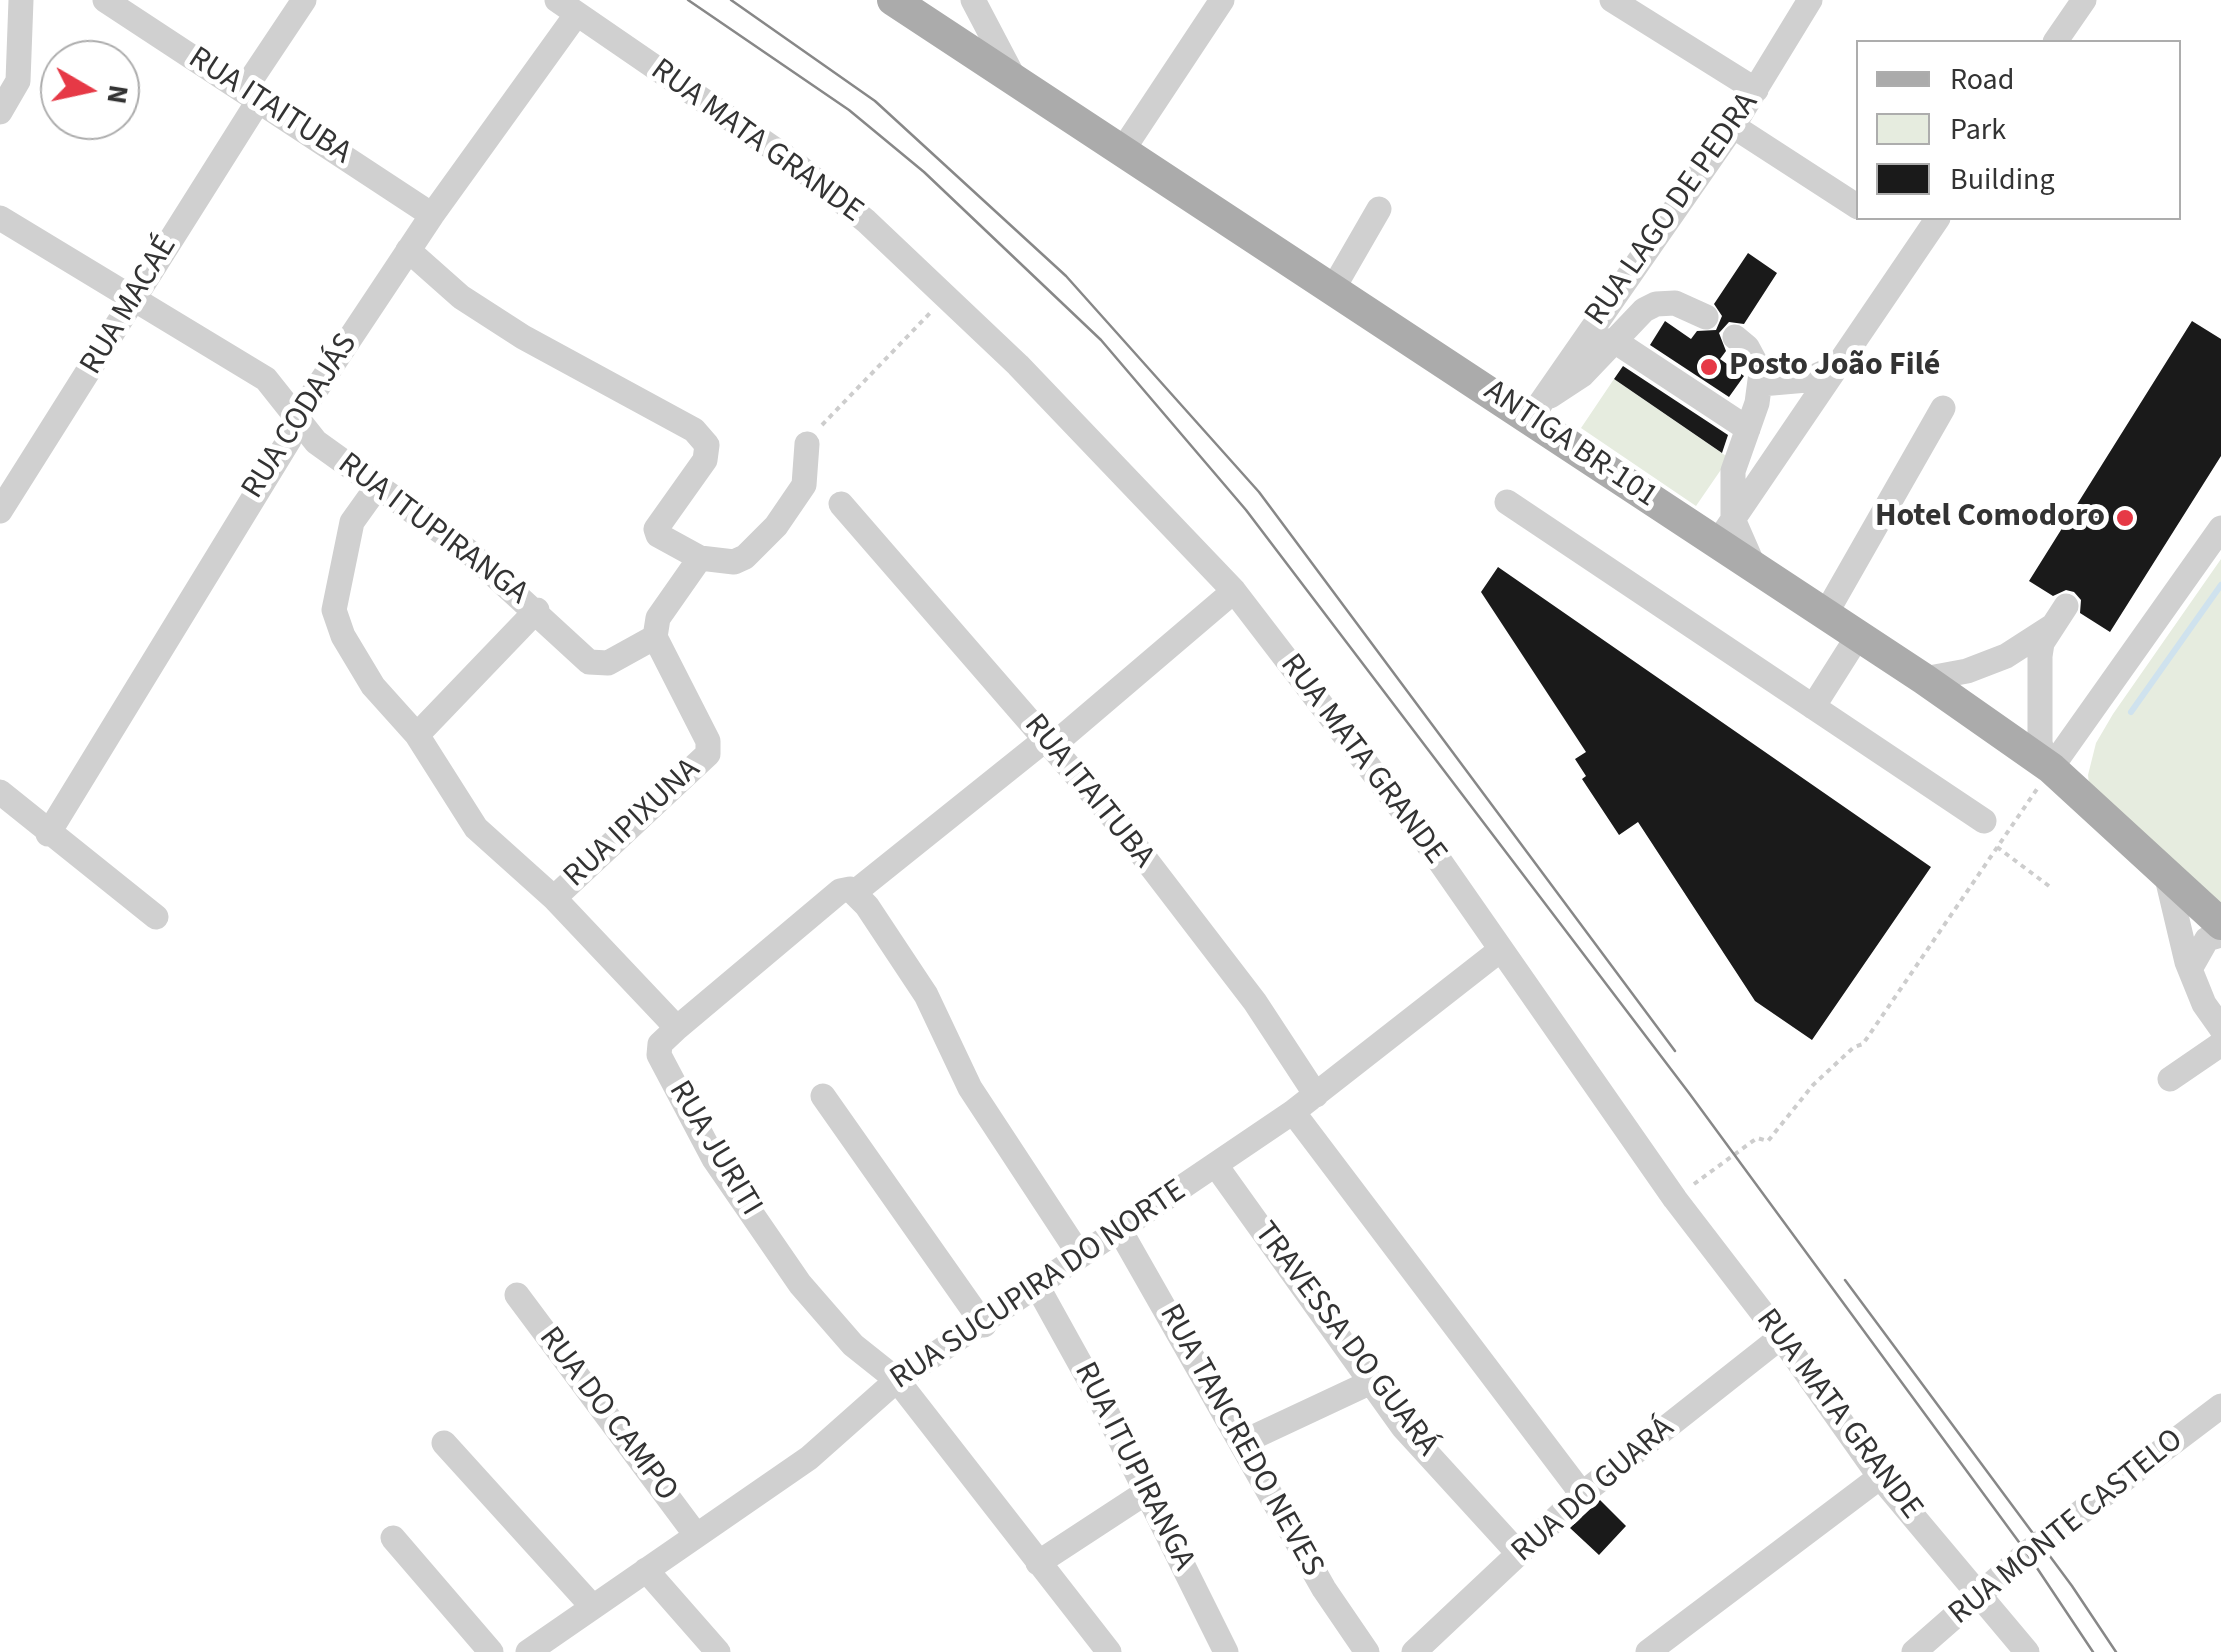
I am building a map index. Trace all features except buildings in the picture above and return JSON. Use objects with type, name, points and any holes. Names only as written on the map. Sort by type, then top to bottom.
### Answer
[{"type":"main road","name":"ANTIGA BR-101","points":[[893,0],[1334,287],[1537,408],[1725,531],[1754,567],[2049,766],[2221,924]]},
{"type":"street","points":[[0,112],[18,81],[20,0]]},
{"type":"street","name":"RUA ITAITUBA","points":[[105,0],[432,215]]},
{"type":"street","name":"RUA MACAÉ","points":[[0,511],[132,300],[304,0]]},
{"type":"street","points":[[973,0],[1014,78]]},
{"type":"street","points":[[1122,150],[1222,0]]},
{"type":"street","points":[[1612,0],[1756,90]]},
{"type":"street","name":"RUA LAGO DE PEDRA","points":[[1537,408],[1733,126],[1810,0]]},
{"type":"street","points":[[2057,40],[2084,0]]},
{"type":"street","name":"RUA CODAJÁS","points":[[48,834],[279,455],[297,418],[566,7]]},
{"type":"street","name":"RUA MATA GRANDE","points":[[566,7],[794,162],[866,220],[1062,410],[1234,591],[1425,840],[1674,1199],[1781,1337],[1880,1477],[2027,1652]]},
{"type":"street","points":[[1733,126],[1856,206]]},
{"type":"street","points":[[1334,287],[1379,209]]},
{"type":"street","name":"RUA ITUPIRANGA","points":[[0,218],[266,378],[316,442],[468,551],[592,664],[619,657],[655,637]]},
{"type":"street","points":[[1725,531],[1937,220]]},
{"type":"street","points":[[408,250],[461,297],[490,316],[679,420],[702,439],[707,445],[704,460],[656,526],[664,539],[700,558],[734,562],[759,545],[804,485],[807,444]]},
{"type":"street","points":[[1537,408],[1568,386],[1656,304],[1676,303],[1706,317]]},
{"type":"street","points":[[1725,531],[1733,471],[1761,384],[1755,358],[1734,337]]},
{"type":"street","points":[[1613,340],[1748,429]]},
{"type":"street","points":[[1761,384],[1807,380],[1838,366]]},
{"type":"street","points":[[1825,614],[1943,408]]},
{"type":"street","points":[[377,486],[352,522],[334,610],[343,636],[374,686],[418,735],[476,828],[554,898],[677,1028],[840,891],[861,899],[926,995],[970,1088],[1079,1254]]},
{"type":"street","points":[[1507,502],[1984,821]]},
{"type":"street","name":"RUA ITAITUBA","points":[[841,504],[1116,822],[1255,1002],[1316,1096]]},
{"type":"street","points":[[2049,766],[2221,528]]},
{"type":"street","points":[[655,637],[658,618],[700,558]]},
{"type":"street","points":[[861,899],[1234,591]]},
{"type":"street","points":[[418,735],[537,610]]},
{"type":"street","points":[[1924,679],[1967,671],[2006,656],[2060,615],[2042,643],[2040,668],[2040,743],[2049,766]]},
{"type":"street","points":[[1813,707],[1858,636]]},
{"type":"street","name":"RUA IPIXUNA","points":[[554,898],[710,751],[655,637]]},
{"type":"street","points":[[0,792],[156,917]]},
{"type":"street","points":[[2165,869],[2190,969],[2204,1004],[2221,1028]]},
{"type":"street","points":[[2190,969],[2207,939],[2221,935]]},
{"type":"street","name":"RUA SUCUPIRA DO NORTE","points":[[528,1652],[809,1458],[897,1380],[1316,1096],[1499,951]]},
{"type":"street","name":"RUA JURITI","points":[[677,1028],[660,1044],[658,1055],[714,1159],[821,1310],[853,1345],[897,1380],[1109,1652]]},
{"type":"street","points":[[2170,1079],[2221,1044]]},
{"type":"street","points":[[823,1096],[984,1324]]},
{"type":"street","points":[[1292,1112],[1582,1494]]},
{"type":"street","name":"TRAVESSA DO GUARÁ","points":[[1217,1166],[1369,1383],[1519,1554]]},
{"type":"street","name":"RUA TANCREDO NEVES","points":[[1118,1227],[1324,1589],[1367,1652]]},
{"type":"street","name":"RUA ITUPIRANGA","points":[[1036,1284],[1102,1402],[1226,1652]]},
{"type":"street","name":"RUA DO CAMPO","points":[[517,1295],[696,1535]]},
{"type":"street","name":"RUA DO GUARÁ","points":[[1414,1652],[1582,1494],[1781,1337]]},
{"type":"street","points":[[1242,1442],[1369,1383]]},
{"type":"street","name":"RUA MONTE CASTELO","points":[[1914,1652],[2027,1553],[2221,1406]]},
{"type":"street","points":[[444,1442],[591,1605]]},
{"type":"street","points":[[1648,1652],[1880,1477]]},
{"type":"street","points":[[1038,1563],[1145,1494]]},
{"type":"street","points":[[393,1538],[491,1652]]},
{"type":"street","points":[[646,1570],[718,1652]]},
{"type":"path","points":[[807,444],[945,298]]},
{"type":"path","points":[[1674,1199],[1757,1138],[1768,1141],[1814,1085],[1862,1044],[2049,766]]},
{"type":"path","points":[[1997,848],[2049,886]]},
{"type":"green space","points":[[1614,379],[1729,458],[1696,506],[1581,428]]},
{"type":"green space","points":[[2221,559],[2221,924],[2091,802],[2088,775],[2096,743],[2113,714]]},
{"type":"waterway","points":[[2131,712],[2221,585]]},
{"type":"tram line","points":[[688,0],[849,110],[924,172],[1101,340],[1246,510],[1689,1093],[2027,1553],[2093,1652]]},
{"type":"tram line","points":[[731,0],[875,101],[1066,276],[1259,492],[1675,1051]]},
{"type":"tram line","points":[[1845,1280],[2072,1586],[2116,1652]]},
{"type":"place","name":"Posto João Filé","points":[[1709,367]]},
{"type":"place","name":"Hotel Comodoro","points":[[2125,518]]}]
